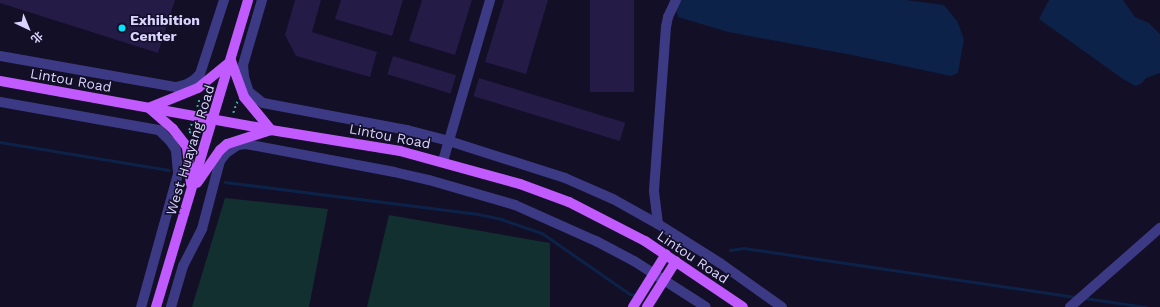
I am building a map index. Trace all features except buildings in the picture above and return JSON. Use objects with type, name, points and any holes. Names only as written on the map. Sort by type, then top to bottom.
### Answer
[{"type":"main road","name":"West Huayang Road","points":[[156,307],[214,119],[248,0]]},
{"type":"main road","points":[[231,61],[244,97],[271,130],[227,144],[220,150],[192,190],[190,160],[186,147],[173,129],[149,108],[198,88],[231,61]]},
{"type":"main road","name":"Lintou Road","points":[[0,81],[271,130],[400,150],[520,184],[569,202],[645,241],[743,307]]},
{"type":"main road","points":[[633,307],[666,254]]},
{"type":"main road","points":[[647,307],[676,261]]},
{"type":"street","points":[[0,56],[176,87],[185,85],[194,80],[200,74],[224,0]]},
{"type":"street","points":[[262,0],[243,65],[245,84],[249,92],[263,103],[407,130],[449,140],[565,178],[613,199],[658,224],[720,263],[782,307]]},
{"type":"street","points":[[443,161],[490,0]]},
{"type":"street","points":[[658,224],[654,190],[666,27],[668,17],[676,0]]},
{"type":"street","points":[[0,102],[159,130],[171,142],[176,150],[178,174],[141,307]]},
{"type":"street","points":[[171,307],[183,266],[202,229],[220,160],[226,153],[238,145],[246,144],[394,172],[488,196],[541,216],[575,231],[634,261],[706,307]]},
{"type":"street","points":[[1070,307],[1160,228]]},
{"type":"green space","points":[[225,198],[328,209],[309,307],[192,307]]},
{"type":"green space","points":[[389,215],[550,243],[550,307],[367,307]]},
{"type":"water","points":[[678,0],[906,0],[944,5],[957,21],[964,39],[958,73],[951,76],[857,56],[728,32],[678,17],[675,6]]},
{"type":"water","points":[[1049,0],[1123,0],[1135,17],[1149,23],[1160,34],[1160,73],[1146,78],[1142,83],[1136,86],[1123,79],[1039,19]]},
{"type":"waterway","points":[[0,142],[169,170]]},
{"type":"waterway","points":[[225,182],[478,214],[501,219],[542,233],[630,294],[635,295]]},
{"type":"waterway","points":[[730,250],[744,248],[1076,297]]},
{"type":"waterway","points":[[1085,298],[1146,307]]},
{"type":"place","name":"Exhibition Center","points":[[122,28]]}]
